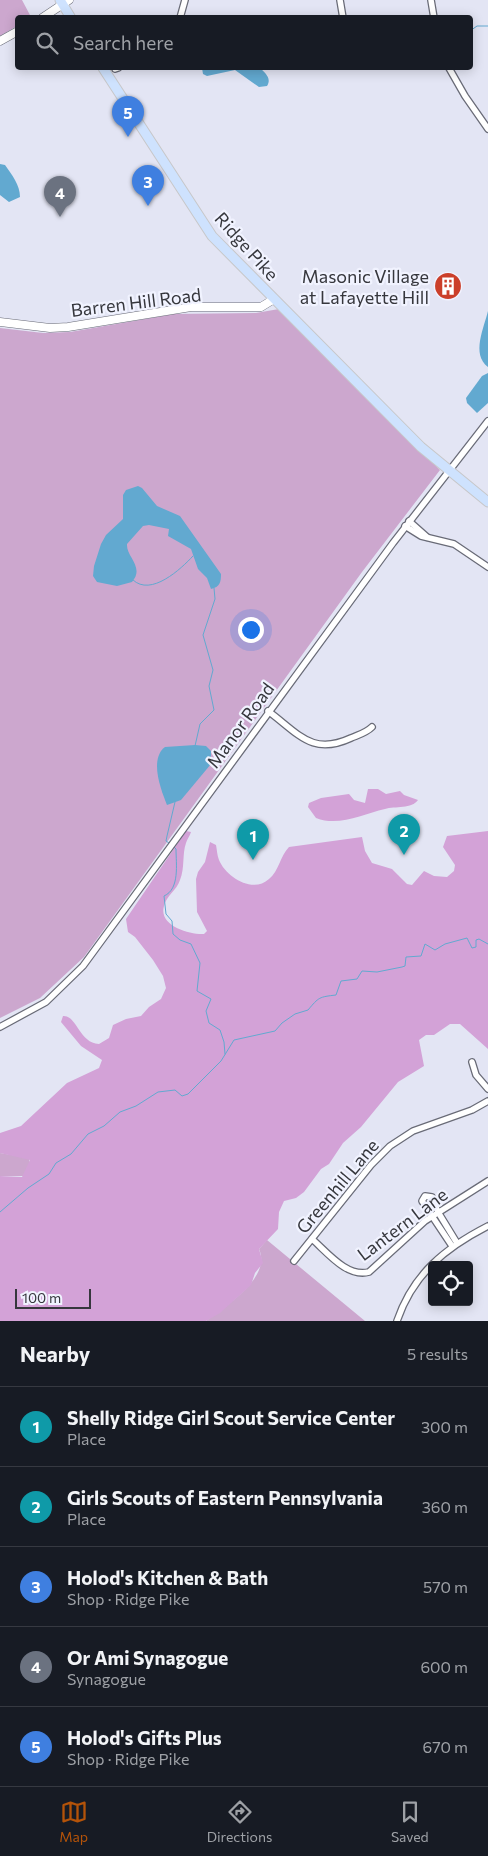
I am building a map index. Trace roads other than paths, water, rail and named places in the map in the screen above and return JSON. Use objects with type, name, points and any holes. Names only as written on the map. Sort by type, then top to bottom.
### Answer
[{"type":"main road","points":[[64,2],[70,15]]},
{"type":"main road","name":"Ridge Pike","points":[[104,70],[207,230],[421,447],[488,502]]},
{"type":"street","points":[[181,15],[185,0]]},
{"type":"street","points":[[340,0],[342,15]]},
{"type":"street","points":[[431,0],[434,15]]},
{"type":"street","points":[[46,15],[64,2]]},
{"type":"street","points":[[0,41],[15,33]]},
{"type":"street","points":[[450,70],[465,96],[488,129]]},
{"type":"street","name":"Barren Hill Road","points":[[0,322],[50,328],[191,307],[261,307],[274,299]]},
{"type":"street","name":"Manor Road","points":[[0,1026],[46,1002],[83,966],[407,523],[488,421]]},
{"type":"street","points":[[407,523],[418,535],[451,543],[488,567]]},
{"type":"street","points":[[268,711],[307,740],[320,746],[340,744],[372,727]]},
{"type":"street","points":[[472,1062],[476,1075],[488,1088]]},
{"type":"street","name":"Greenhill Lane","points":[[294,1261],[371,1165],[390,1146],[413,1132],[472,1110],[488,1100]]},
{"type":"street","name":"Lantern Lane","points":[[312,1239],[349,1270],[364,1273],[376,1267],[407,1236],[436,1214],[488,1181]]},
{"type":"street","points":[[436,1214],[455,1245]]},
{"type":"street","points":[[397,1321],[407,1297],[419,1277],[455,1245],[488,1226]]},
{"type":"water","points":[[202,70],[235,70],[207,76],[203,74]]},
{"type":"water","points":[[235,70],[262,70],[269,81],[267,86],[259,87]]},
{"type":"water","points":[[0,164],[5,165],[19,188],[20,197],[9,202],[0,195]]},
{"type":"water","points":[[488,311],[488,367],[483,362],[479,348]]},
{"type":"water","points":[[488,373],[488,403],[477,413],[467,403],[466,398],[482,376]]},
{"type":"water","points":[[138,486],[142,488],[157,506],[180,516],[221,574],[220,582],[216,587],[211,589],[207,578],[198,569],[191,549],[168,536],[169,529],[149,525],[143,526],[127,544],[127,549],[137,572],[132,582],[117,586],[97,582],[93,576],[94,566],[101,544],[106,535],[123,519],[123,495],[126,490]]},
{"type":"water","points":[[206,746],[211,751],[211,764],[181,800],[167,805],[158,775],[157,767],[160,752],[165,747]]},
{"type":"waterway","points":[[473,29],[477,26],[488,26]]},
{"type":"waterway","points":[[133,580],[140,584],[157,583],[173,574],[193,556]]},
{"type":"waterway","points":[[195,746],[200,724],[214,710],[209,686],[213,670],[203,635],[215,599],[214,588]]},
{"type":"waterway","points":[[169,843],[166,841],[175,802]]},
{"type":"waterway","points":[[174,847],[176,849],[176,876],[173,888],[164,896],[166,914],[172,921],[173,934],[180,940],[191,944],[200,963],[197,991],[211,999],[206,1011],[209,1023],[220,1030],[225,1054]]},
{"type":"waterway","points":[[0,1212],[28,1188],[49,1174],[56,1163],[71,1154],[88,1134],[104,1126],[120,1112],[136,1106],[158,1092],[175,1090],[182,1096],[188,1094],[221,1061],[234,1040],[275,1031],[282,1023],[295,1014],[308,1010],[320,998],[336,995],[341,981],[357,979],[362,971],[377,972],[405,966],[406,957],[421,956],[425,944],[435,950],[445,944],[467,938],[472,948],[476,947],[476,940],[479,939],[488,944]]},
{"type":"place","name":"Holod's Gifts Plus","points":[[128,137]]},
{"type":"place","name":"Holod's Kitchen & Bath","points":[[148,206]]},
{"type":"place","name":"Or Ami Synagogue","points":[[60,217]]},
{"type":"place","name":"Masonic Village at Lafayette Hill","points":[[448,286]]},
{"type":"place","name":"Girls Scouts of Eastern Pennsylvania","points":[[404,855]]},
{"type":"place","name":"Shelly Ridge Girl Scout Service Center","points":[[253,860]]}]
